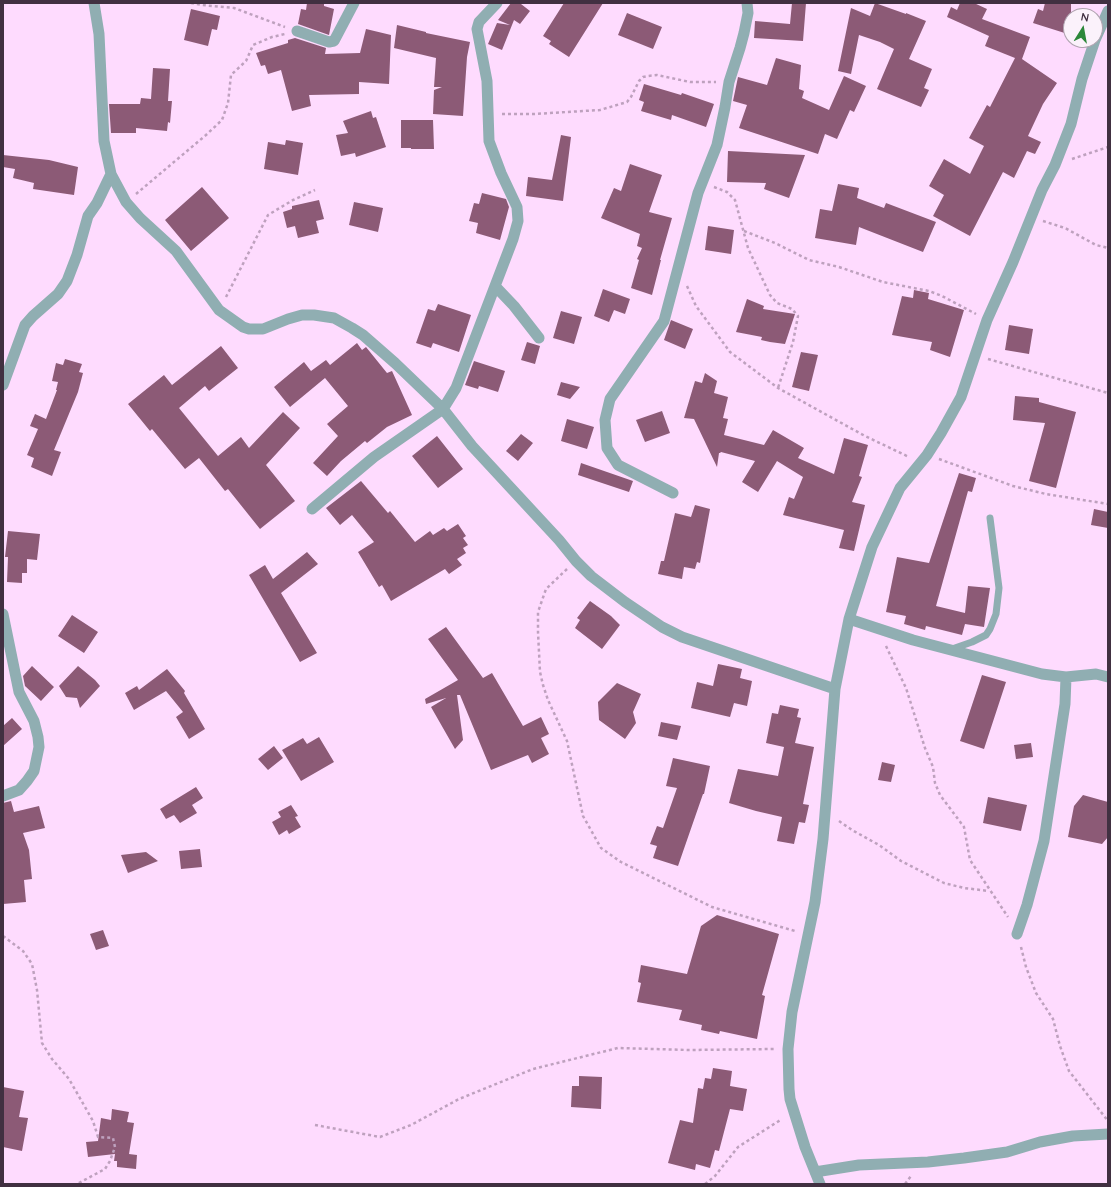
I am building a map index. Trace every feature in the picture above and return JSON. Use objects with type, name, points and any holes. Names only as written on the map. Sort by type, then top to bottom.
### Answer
[{"type":"street","points":[[94,3],[98,34],[104,141],[111,174],[126,202],[140,218],[176,251],[219,310],[243,327],[256,330],[263,329],[302,315],[314,315],[334,318],[362,335],[443,409],[472,446],[559,540],[576,561],[591,576],[625,602],[662,627],[682,637],[835,688]]},
{"type":"street","points":[[297,31],[329,42],[334,41],[354,3]]},
{"type":"street","points":[[312,509],[374,456],[443,409],[456,388],[513,239],[518,215],[517,206],[500,173],[489,141],[487,82],[477,26],[497,3]]},
{"type":"street","points":[[673,493],[618,465],[607,448],[605,420],[610,399],[664,321],[701,183],[717,145],[726,107],[729,82],[743,38],[748,13],[747,3]]},
{"type":"street","points":[[1103,22],[1108,11]]},
{"type":"street","points":[[820,1184],[794,1111],[789,1089],[788,1049],[792,1012],[815,902],[825,811],[835,688],[849,619],[872,547],[900,488],[924,459],[941,433],[961,397],[987,320],[1013,262],[1042,190],[1055,165],[1071,124],[1082,79],[1092,48]]},
{"type":"street","points":[[3,385],[25,326],[33,316],[58,294],[67,281],[77,255],[88,216],[97,203],[111,174]]},
{"type":"street","points":[[495,286],[514,306],[539,338]]},
{"type":"street","points":[[3,614],[19,692],[34,721],[39,747],[34,771],[27,781],[19,790],[3,796]]},
{"type":"street","points":[[849,619],[913,640],[1042,674],[1066,677],[1096,674],[1108,676]]},
{"type":"street","points":[[1017,934],[1027,905],[1044,841],[1065,704],[1066,677]]},
{"type":"street","points":[[815,1172],[859,1165],[928,1162],[964,1158],[1007,1152],[1040,1142],[1073,1136],[1108,1134]]},
{"type":"lane","points":[[952,650],[986,635],[996,614],[999,588],[990,518]]},
{"type":"path","points":[[191,3],[234,8],[297,31]]},
{"type":"path","points":[[126,202],[222,120],[228,103],[231,75],[246,61],[253,45],[272,37],[297,31]]},
{"type":"path","points":[[488,113],[534,114],[600,110],[626,102],[632,97],[639,81],[643,77],[648,76],[657,75],[690,82],[729,82]]},
{"type":"path","points":[[1055,165],[1108,148]]},
{"type":"path","points":[[701,183],[727,192],[735,200],[748,248],[770,295],[777,303],[792,309],[798,316],[793,342],[778,388]]},
{"type":"path","points":[[219,310],[268,215],[293,200],[315,190]]},
{"type":"path","points":[[1031,218],[1065,228],[1096,245],[1108,248]]},
{"type":"path","points":[[744,231],[775,243],[809,260],[839,267],[883,282],[929,291],[942,296],[987,320]]},
{"type":"path","points":[[687,286],[696,306],[730,352],[778,388],[865,436],[924,459],[1013,486],[1046,494],[1108,504]]},
{"type":"path","points":[[974,355],[1108,393]]},
{"type":"path","points":[[576,561],[546,589],[538,612],[540,672],[548,700],[567,741],[583,816],[601,848],[622,862],[712,908],[809,935]]},
{"type":"path","points":[[878,628],[896,670],[906,688],[925,748],[933,767],[935,783],[940,795],[964,827],[970,860],[989,891],[1002,908],[1017,934],[1026,967],[1036,993],[1053,1019],[1060,1046],[1069,1071],[1108,1121]]},
{"type":"path","points":[[825,811],[852,830],[879,845],[901,861],[920,872],[944,883],[964,888],[989,891]]},
{"type":"path","points":[[3,936],[23,951],[32,964],[37,990],[42,1043],[52,1059],[69,1079],[93,1121],[98,1137],[113,1138],[115,1147],[110,1161],[104,1169],[77,1184]]},
{"type":"path","points":[[315,1125],[380,1137],[411,1125],[459,1099],[533,1069],[618,1048],[688,1050],[788,1049]]},
{"type":"path","points":[[705,1184],[715,1176],[738,1147],[794,1111]]},
{"type":"building","points":[[307,3],[324,3],[324,6],[334,9],[329,35],[298,24],[301,9],[306,10]]},
{"type":"building","points":[[511,3],[521,3],[530,11],[520,24],[514,20],[502,50],[488,44],[497,23],[510,25],[498,20]]},
{"type":"building","points":[[564,3],[603,3],[569,57],[549,44],[551,41],[543,36]]},
{"type":"building","points":[[792,3],[806,3],[803,41],[754,38],[755,21],[790,24]]},
{"type":"building","points":[[875,3],[926,21],[909,59],[932,69],[924,88],[929,90],[921,107],[877,89],[894,49],[880,42],[859,35],[851,74],[838,71],[851,8],[870,16]]},
{"type":"building","points":[[960,3],[974,3],[987,9],[982,19],[1030,37],[1022,59],[1057,83],[1043,104],[1028,136],[1041,142],[1035,154],[1027,151],[1014,178],[1003,172],[970,236],[933,216],[944,195],[929,186],[944,159],[970,174],[984,146],[969,138],[987,105],[990,107],[1015,58],[985,46],[989,36],[947,17],[951,7],[957,10]]},
{"type":"building","points":[[1045,3],[1071,3],[1071,8],[1063,8],[1063,32],[1033,23],[1038,9],[1043,11]]},
{"type":"building","points":[[191,9],[220,16],[217,30],[212,29],[208,46],[184,40]]},
{"type":"building","points":[[627,13],[662,27],[653,49],[618,35]]},
{"type":"building","points":[[397,25],[426,33],[470,42],[467,57],[463,116],[433,114],[434,90],[442,87],[434,87],[436,58],[394,48]]},
{"type":"building","points":[[366,29],[391,35],[389,84],[359,82],[359,94],[309,95],[311,106],[292,111],[281,70],[268,74],[265,65],[261,66],[256,53],[288,43],[288,40],[295,38],[326,48],[325,54],[360,53]]},
{"type":"building","points":[[776,58],[801,65],[799,89],[804,91],[802,98],[829,110],[844,76],[866,86],[854,112],[850,110],[837,139],[825,134],[818,154],[739,128],[747,105],[733,101],[738,77],[767,85]]},
{"type":"building","points":[[153,68],[170,69],[168,101],[172,101],[170,123],[168,122],[167,131],[136,128],[136,133],[111,133],[109,104],[140,104],[141,98],[151,99]]},
{"type":"building","points":[[644,84],[681,95],[682,93],[714,104],[706,127],[672,115],[671,120],[641,111],[644,102],[639,100]]},
{"type":"building","points":[[371,111],[373,118],[376,117],[386,147],[356,157],[355,153],[341,156],[336,135],[348,133],[343,121]]},
{"type":"building","points":[[401,120],[433,120],[434,149],[401,148]]},
{"type":"building","points":[[561,135],[571,137],[563,201],[526,196],[528,177],[552,180]]},
{"type":"building","points":[[286,140],[303,143],[298,175],[264,169],[268,142],[285,145]]},
{"type":"building","points":[[728,151],[805,155],[789,198],[764,189],[766,183],[727,182]]},
{"type":"building","points":[[3,155],[49,160],[78,167],[74,195],[33,189],[34,183],[13,178],[15,169],[3,167]]},
{"type":"building","points":[[630,164],[662,175],[649,212],[672,218],[652,295],[631,288],[639,260],[637,259],[642,248],[637,246],[640,234],[601,218],[614,188],[621,191]]},
{"type":"building","points":[[838,184],[859,188],[857,198],[884,208],[886,203],[936,222],[923,252],[859,227],[856,245],[815,238],[820,209],[832,211]]},
{"type":"building","points":[[202,187],[229,218],[191,251],[165,220]]},
{"type":"building","points":[[482,193],[506,199],[509,207],[500,240],[476,233],[478,223],[469,221],[474,203],[479,204]]},
{"type":"building","points":[[319,200],[324,219],[316,221],[319,233],[298,238],[295,226],[287,228],[283,212],[292,209],[292,206]]},
{"type":"building","points":[[354,202],[383,208],[378,232],[349,225]]},
{"type":"building","points":[[708,226],[734,230],[731,254],[705,250]]},
{"type":"building","points":[[603,289],[630,299],[625,314],[614,310],[609,322],[594,316]]},
{"type":"building","points":[[914,290],[929,293],[928,299],[964,310],[950,357],[930,350],[932,342],[892,335],[902,296],[913,298]]},
{"type":"building","points":[[747,299],[764,306],[763,309],[795,314],[785,344],[761,340],[762,337],[736,332]]},
{"type":"building","points":[[438,304],[471,315],[459,352],[433,343],[431,348],[416,343],[428,309],[435,311]]},
{"type":"building","points":[[561,311],[582,317],[574,344],[553,338]]},
{"type":"building","points":[[671,320],[693,329],[685,349],[664,340]]},
{"type":"building","points":[[1009,325],[1033,329],[1029,354],[1005,350]]},
{"type":"building","points":[[527,342],[540,346],[535,364],[521,360]]},
{"type":"building","points":[[357,343],[362,350],[366,347],[387,373],[392,371],[412,415],[387,427],[367,443],[365,441],[341,461],[327,476],[313,463],[338,436],[327,424],[348,406],[325,378],[290,407],[274,387],[304,362],[311,371],[326,360],[330,365]]},
{"type":"building","points":[[221,346],[238,368],[209,391],[205,386],[179,408],[218,456],[241,437],[249,448],[283,412],[300,428],[266,465],[295,501],[260,529],[228,489],[225,491],[199,458],[185,469],[152,429],[150,431],[128,404],[164,375],[172,385]]},
{"type":"building","points":[[801,352],[818,355],[809,391],[792,387]]},
{"type":"building","points":[[65,359],[82,364],[79,372],[83,373],[78,392],[54,450],[61,452],[52,476],[31,467],[34,458],[27,455],[38,429],[30,426],[35,414],[46,419],[57,390],[58,382],[52,381],[56,363],[63,365]]},
{"type":"building","points":[[474,361],[505,371],[498,392],[479,386],[478,389],[465,385]]},
{"type":"building","points":[[705,373],[717,381],[714,393],[728,397],[723,418],[728,419],[724,435],[764,445],[773,430],[804,448],[798,458],[834,474],[844,438],[868,445],[859,476],[862,477],[852,502],[865,505],[854,551],[839,548],[844,530],[783,515],[789,497],[794,499],[803,477],[777,461],[758,492],[742,482],[755,461],[721,452],[719,453],[717,467],[694,419],[684,418],[695,381],[702,383]]},
{"type":"building","points":[[561,382],[580,387],[570,399],[557,395]]},
{"type":"building","points":[[1015,396],[1039,398],[1039,402],[1076,412],[1056,488],[1029,481],[1045,423],[1013,420]]},
{"type":"building","points":[[662,411],[670,433],[645,442],[636,420]]},
{"type":"building","points":[[567,419],[594,427],[587,449],[561,441]]},
{"type":"building","points":[[521,434],[533,443],[518,461],[506,451]]},
{"type":"building","points":[[437,436],[463,469],[438,488],[412,456]]},
{"type":"building","points":[[581,463],[633,481],[629,492],[578,475]]},
{"type":"building","points":[[959,473],[976,478],[972,492],[968,491],[936,606],[965,613],[968,586],[990,588],[984,627],[965,624],[962,635],[926,626],[925,630],[904,624],[906,616],[886,612],[897,557],[929,563]]},
{"type":"building","points":[[361,481],[388,513],[390,511],[415,542],[430,531],[433,535],[444,528],[447,531],[458,524],[466,536],[463,538],[468,545],[463,548],[466,553],[457,559],[462,565],[449,574],[445,569],[391,601],[382,585],[379,587],[358,552],[374,542],[352,515],[340,525],[326,508]]},
{"type":"building","points":[[695,505],[710,509],[700,563],[697,562],[695,569],[684,567],[682,579],[658,574],[661,561],[664,561],[675,513],[691,517]]},
{"type":"building","points":[[1094,509],[1108,512],[1108,528],[1091,525]]},
{"type":"building","points":[[8,531],[40,534],[37,560],[27,559],[27,573],[22,573],[22,583],[7,582],[8,557],[5,557]]},
{"type":"building","points":[[307,552],[318,564],[281,593],[317,653],[300,662],[249,575],[265,565],[273,579]]},
{"type":"building","points":[[590,601],[611,616],[620,625],[602,649],[575,628],[580,620],[577,618]]},
{"type":"building","points":[[72,615],[98,632],[84,653],[58,636]]},
{"type":"building","points":[[446,627],[483,678],[492,673],[523,726],[541,717],[549,734],[541,738],[549,754],[532,763],[528,755],[491,770],[460,695],[457,695],[463,740],[455,749],[431,707],[446,698],[426,704],[425,699],[458,680],[428,639]]},
{"type":"building","points":[[718,664],[742,669],[740,678],[752,681],[747,706],[734,703],[730,717],[691,708],[697,682],[713,686]]},
{"type":"building","points":[[32,666],[54,687],[41,701],[25,686],[23,676]]},
{"type":"building","points":[[78,666],[100,686],[80,708],[77,698],[66,697],[59,686]]},
{"type":"building","points":[[167,669],[185,691],[184,693],[205,729],[189,739],[176,717],[183,712],[166,691],[134,710],[125,693],[137,686],[139,690]]},
{"type":"building","points":[[982,675],[1006,682],[984,749],[960,741]]},
{"type":"building","points":[[617,683],[641,694],[633,712],[636,723],[625,739],[599,720],[598,702]]},
{"type":"building","points":[[780,705],[799,709],[797,717],[801,718],[795,743],[814,747],[803,804],[809,805],[805,823],[799,822],[794,844],[777,841],[782,817],[729,803],[738,769],[778,776],[784,747],[766,743],[772,713],[778,714]]},
{"type":"building","points":[[12,718],[22,729],[3,746],[3,726]]},
{"type":"building","points":[[661,722],[681,726],[677,740],[658,736]]},
{"type":"building","points":[[319,737],[334,762],[301,781],[282,750],[303,738],[307,744]]},
{"type":"building","points":[[1031,743],[1033,757],[1016,759],[1014,745]]},
{"type":"building","points":[[274,746],[283,758],[268,770],[258,759]]},
{"type":"building","points":[[673,758],[710,766],[704,794],[678,866],[653,858],[657,846],[650,844],[657,826],[663,828],[677,788],[666,786]]},
{"type":"building","points":[[882,762],[895,765],[891,782],[878,780]]},
{"type":"building","points":[[196,787],[203,798],[192,805],[197,813],[180,823],[174,815],[166,819],[160,809]]},
{"type":"building","points":[[1083,795],[1108,802],[1108,837],[1102,844],[1068,837],[1074,806]]},
{"type":"building","points":[[988,797],[1027,805],[1021,831],[983,823]]},
{"type":"building","points":[[11,801],[14,812],[39,806],[45,828],[23,833],[29,850],[32,879],[24,880],[26,902],[3,904],[3,803]]},
{"type":"building","points":[[291,805],[298,816],[295,817],[301,827],[289,834],[287,830],[279,835],[272,822],[281,817],[278,812]]},
{"type":"building","points":[[200,849],[202,867],[181,869],[179,851]]},
{"type":"building","points":[[146,852],[158,861],[128,873],[121,855]]},
{"type":"building","points":[[717,915],[779,934],[762,995],[765,996],[757,1039],[720,1031],[719,1034],[701,1030],[702,1025],[679,1020],[682,1010],[637,1002],[641,983],[638,982],[641,965],[687,974],[701,926]]},
{"type":"building","points":[[103,930],[109,946],[96,950],[90,934]]},
{"type":"building","points":[[713,1068],[732,1071],[730,1086],[747,1089],[743,1111],[730,1109],[719,1151],[715,1150],[710,1168],[696,1164],[695,1170],[668,1163],[680,1120],[693,1123],[698,1088],[703,1089],[705,1078],[711,1079]]},
{"type":"building","points":[[579,1076],[602,1077],[601,1109],[571,1107],[572,1086],[579,1086]]},
{"type":"building","points":[[3,1087],[24,1091],[19,1117],[28,1118],[22,1151],[3,1147]]},
{"type":"building","points":[[112,1109],[129,1112],[127,1122],[134,1123],[129,1154],[137,1155],[136,1169],[117,1167],[117,1161],[114,1161],[115,1154],[88,1157],[86,1142],[98,1141],[101,1118],[111,1120]]}]
